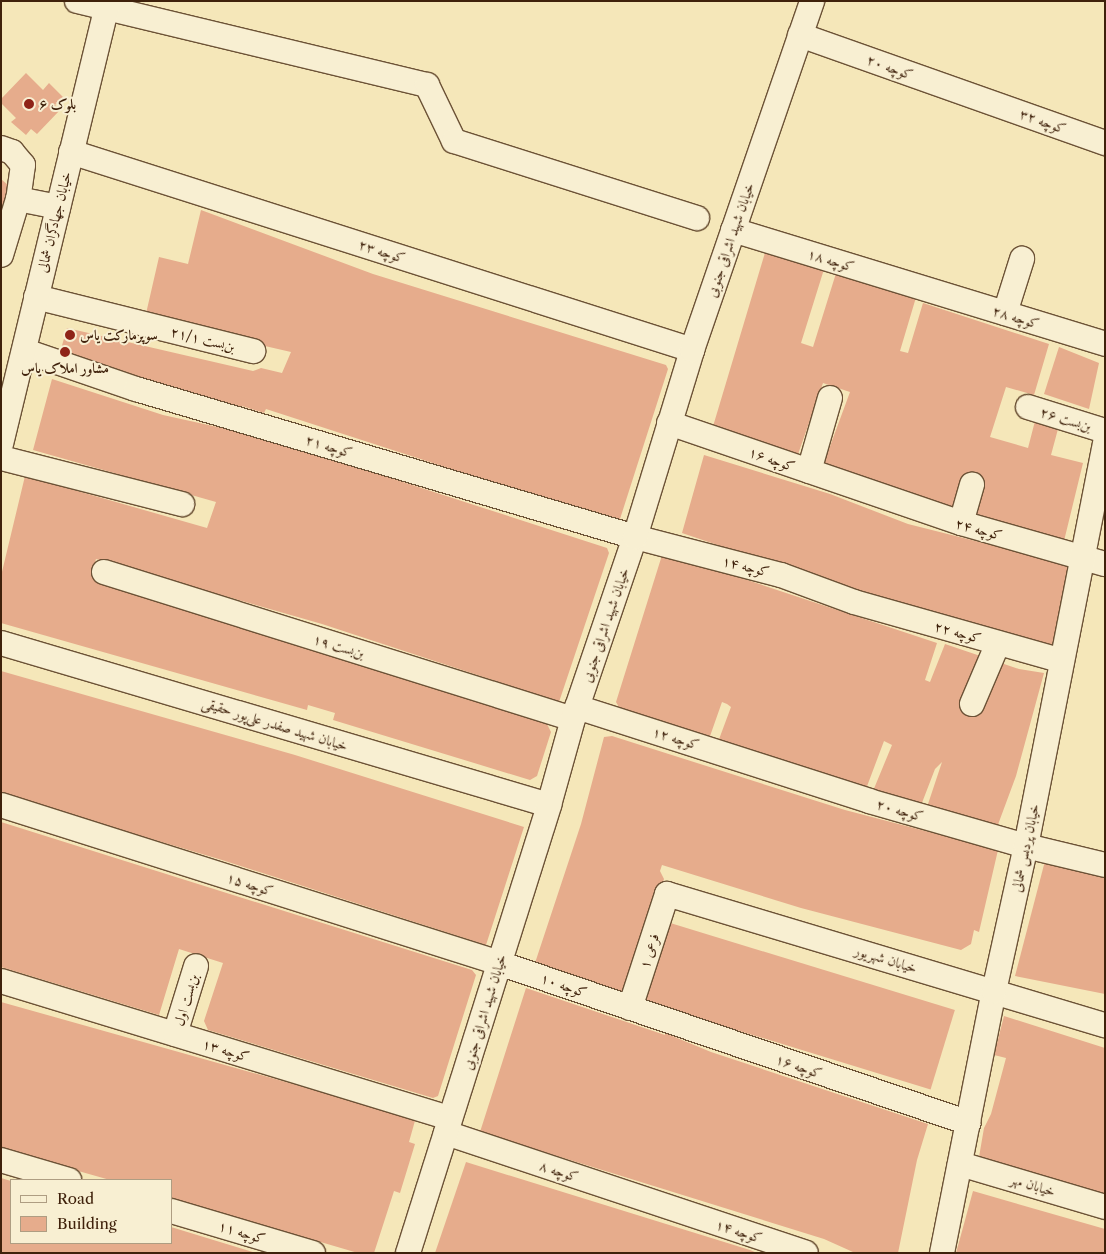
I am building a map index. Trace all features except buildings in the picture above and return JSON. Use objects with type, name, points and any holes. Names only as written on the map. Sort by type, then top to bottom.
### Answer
[{"type":"street","points":[[77,1],[107,4],[427,85],[454,140],[697,218]]},
{"type":"street","name":"خیابان شهید اشراقی جنوبی","points":[[408,1253],[549,805],[575,713],[635,537],[692,350],[812,1]]},
{"type":"street","name":"خیابان جهادگران شمالی","points":[[1,444],[25,351],[36,297],[107,4]]},
{"type":"street","name":"کوچه ۲۰","points":[[800,35],[980,99]]},
{"type":"street","name":"کوچه ۳۲","points":[[980,99],[1105,143]]},
{"type":"street","points":[[1,148],[12,152],[23,164],[18,199],[1,255]]},
{"type":"street","name":"کوچه ۲۳","points":[[71,152],[692,350]]},
{"type":"street","points":[[18,199],[58,207]]},
{"type":"street","name":"کوچه ۱۸","points":[[733,230],[928,290]]},
{"type":"street","points":[[1005,313],[1022,259]]},
{"type":"street","name":"کوچه ۲۸","points":[[928,290],[1105,344]]},
{"type":"street","name":"بن‌بست ۲۱/۱","points":[[36,297],[253,351]]},
{"type":"street","name":"کوچه ۲۱","points":[[25,351],[146,392],[635,537]]},
{"type":"street","points":[[808,471],[830,398]]},
{"type":"street","name":"بن‌بست ۲۶","points":[[1028,407],[1105,431]]},
{"type":"street","name":"کوچه ۱۶","points":[[669,423],[876,496]]},
{"type":"street","name":"خیابان پردیس شمالی","points":[[942,1253],[1062,661],[1094,562],[1105,442]]},
{"type":"street","points":[[1,458],[182,504]]},
{"type":"street","points":[[961,523],[972,485]]},
{"type":"street","name":"کوچه ۲۴","points":[[876,496],[1094,562]]},
{"type":"street","name":"کوچه ۱۴","points":[[635,537],[781,575],[854,602]]},
{"type":"street","name":"بن‌بست ۱۹","points":[[104,572],[575,713]]},
{"type":"street","name":"کوچه ۲۲","points":[[854,602],[1062,661]]},
{"type":"street","name":"خیابان شهید صفدر علی‌پور حقیقی","points":[[1,643],[549,805]]},
{"type":"street","points":[[972,704],[998,643]]},
{"type":"street","name":"کوچه ۱۲","points":[[575,713],[775,769]]},
{"type":"street","name":"کوچه ۲۰","points":[[775,769],[1026,846],[1105,865]]},
{"type":"street","name":"کوچه ۱۵","points":[[1,804],[499,963]]},
{"type":"street","name":"خیابان شهریور","points":[[668,894],[1105,1025]]},
{"type":"street","name":"فرعی ۱","points":[[630,1008],[668,894]]},
{"type":"street","name":"کوچه ۱۰","points":[[499,963],[630,1008]]},
{"type":"street","name":"بن‌بست اول","points":[[175,1034],[196,966]]},
{"type":"street","name":"کوچه ۱۳","points":[[1,981],[175,1034],[448,1126]]},
{"type":"street","name":"کوچه ۱۶","points":[[630,1008],[969,1123]]},
{"type":"street","name":"کوچه ۸","points":[[448,1126],[672,1208]]},
{"type":"street","points":[[1,1160],[65,1179]]},
{"type":"street","name":"خیابان مهر","points":[[960,1164],[1105,1207]]},
{"type":"street","name":"کوچه ۱۴","points":[[672,1208],[806,1253]]},
{"type":"street","name":"کوچه ۱۱","points":[[172,1211],[313,1253]]},
{"type":"place","name":"بلوک ۶","points":[[29,104]]},
{"type":"place","name":"سوپرمارکت یاس","points":[[70,335]]},
{"type":"place","name":"مشاور املاک یاس","points":[[65,352]]}]
